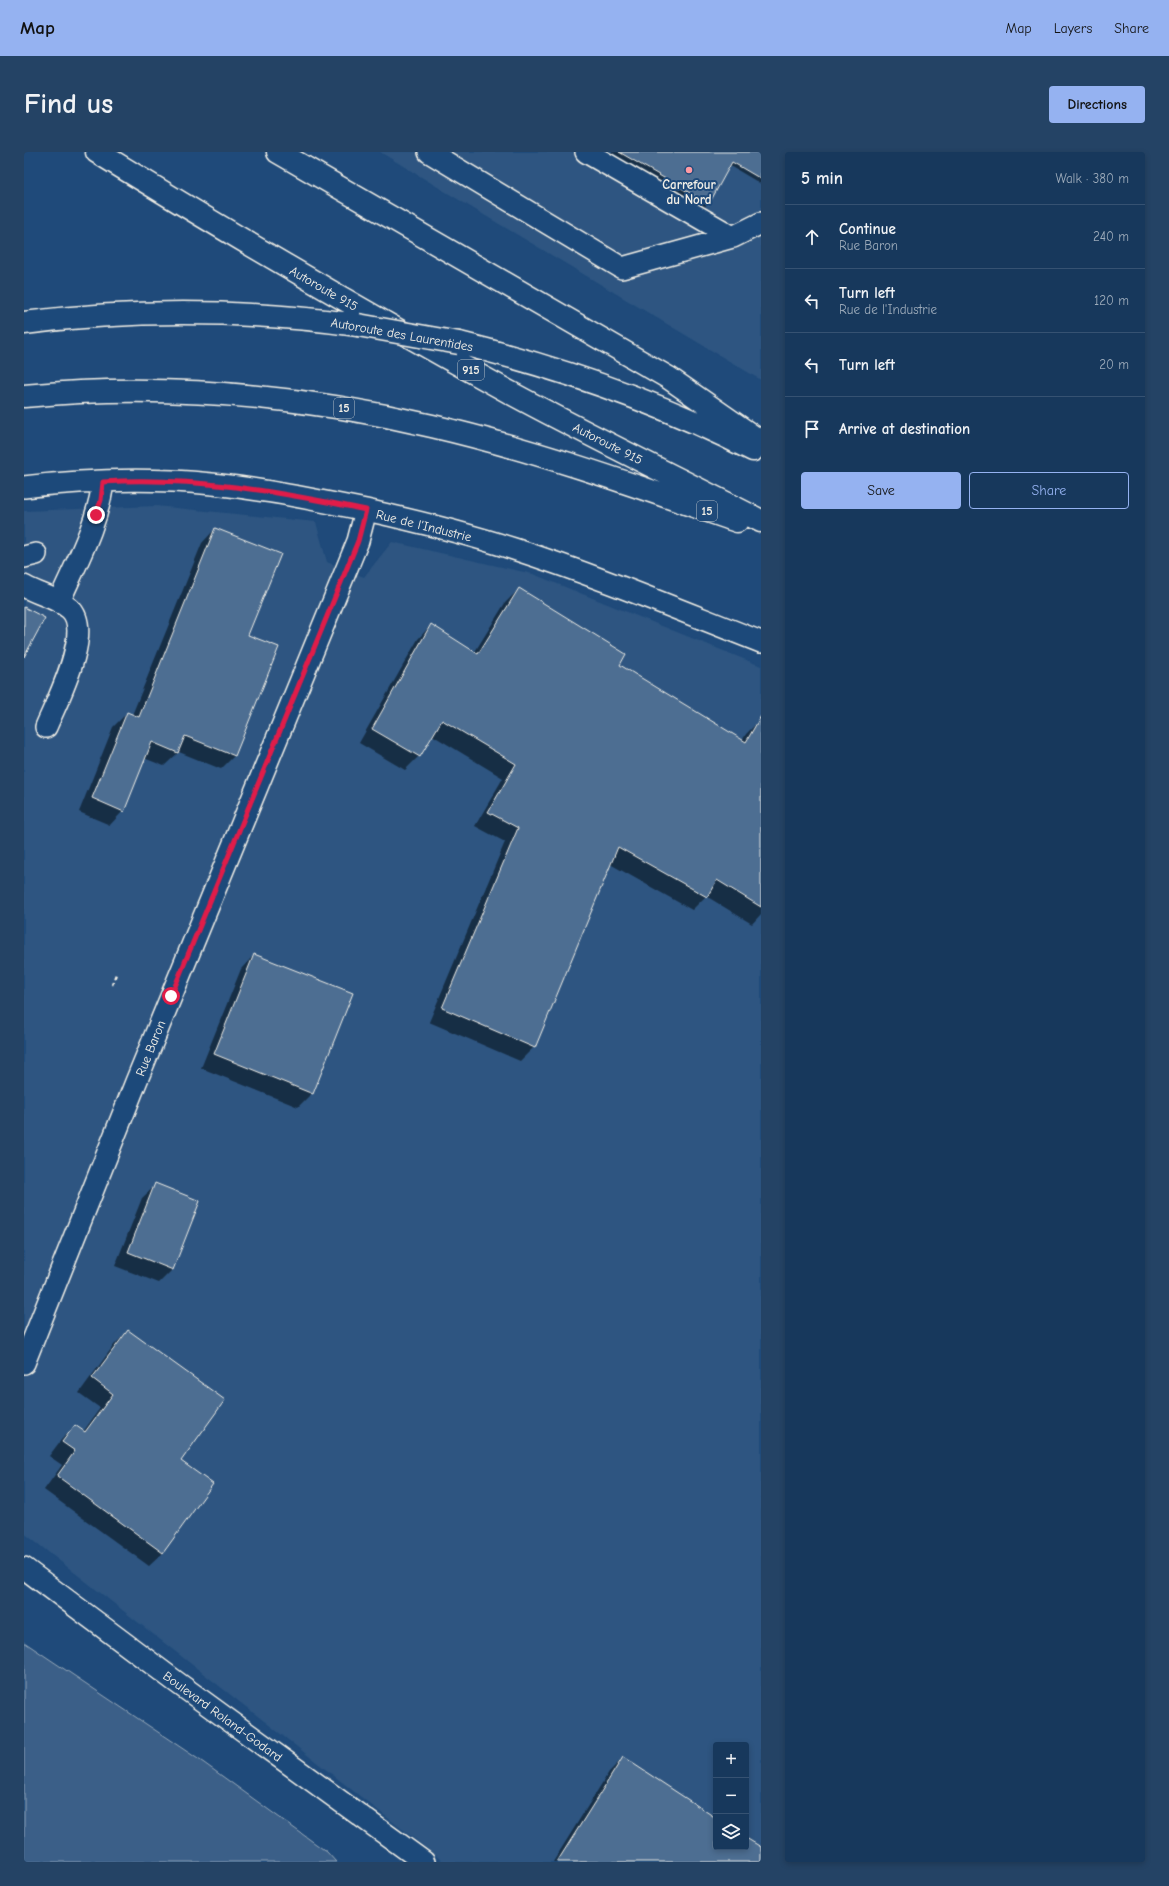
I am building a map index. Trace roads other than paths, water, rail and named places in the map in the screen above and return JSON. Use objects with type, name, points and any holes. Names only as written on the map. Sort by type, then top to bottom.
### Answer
[{"type":"highway","name":"Autoroute 915","points":[[97,152],[224,230],[364,311],[538,408],[761,521]]},
{"type":"highway","points":[[278,152],[669,378],[761,442]]},
{"type":"highway","name":"Autoroute des Laurentides","points":[[24,323],[117,315],[197,313],[270,315],[358,324],[459,343],[521,359],[618,390],[677,414],[761,454]]},
{"type":"highway","name":"15","points":[[24,396],[95,391],[180,391],[252,396],[348,409],[434,426],[570,464],[761,530]]},
{"type":"street","points":[[429,152],[622,268],[733,237],[761,223]]},
{"type":"street","points":[[586,152],[733,237]]},
{"type":"street","name":"Rue de l'Industrie","points":[[24,487],[62,483],[174,481],[225,486],[306,498],[366,510],[428,524],[516,549],[640,594],[761,642]]},
{"type":"street","points":[[59,602],[96,515],[101,500],[103,482]]},
{"type":"street","name":"Rue Baron","points":[[24,1363],[139,1074],[358,541],[366,510]]},
{"type":"street","points":[[24,586],[59,602],[71,610],[76,617],[76,651],[46,727]]},
{"type":"street","name":"Boulevard Roland-Godard","points":[[24,1568],[175,1681],[424,1862]]},
{"type":"place","name":"Carrefour du Nord","points":[[689,170]]}]
